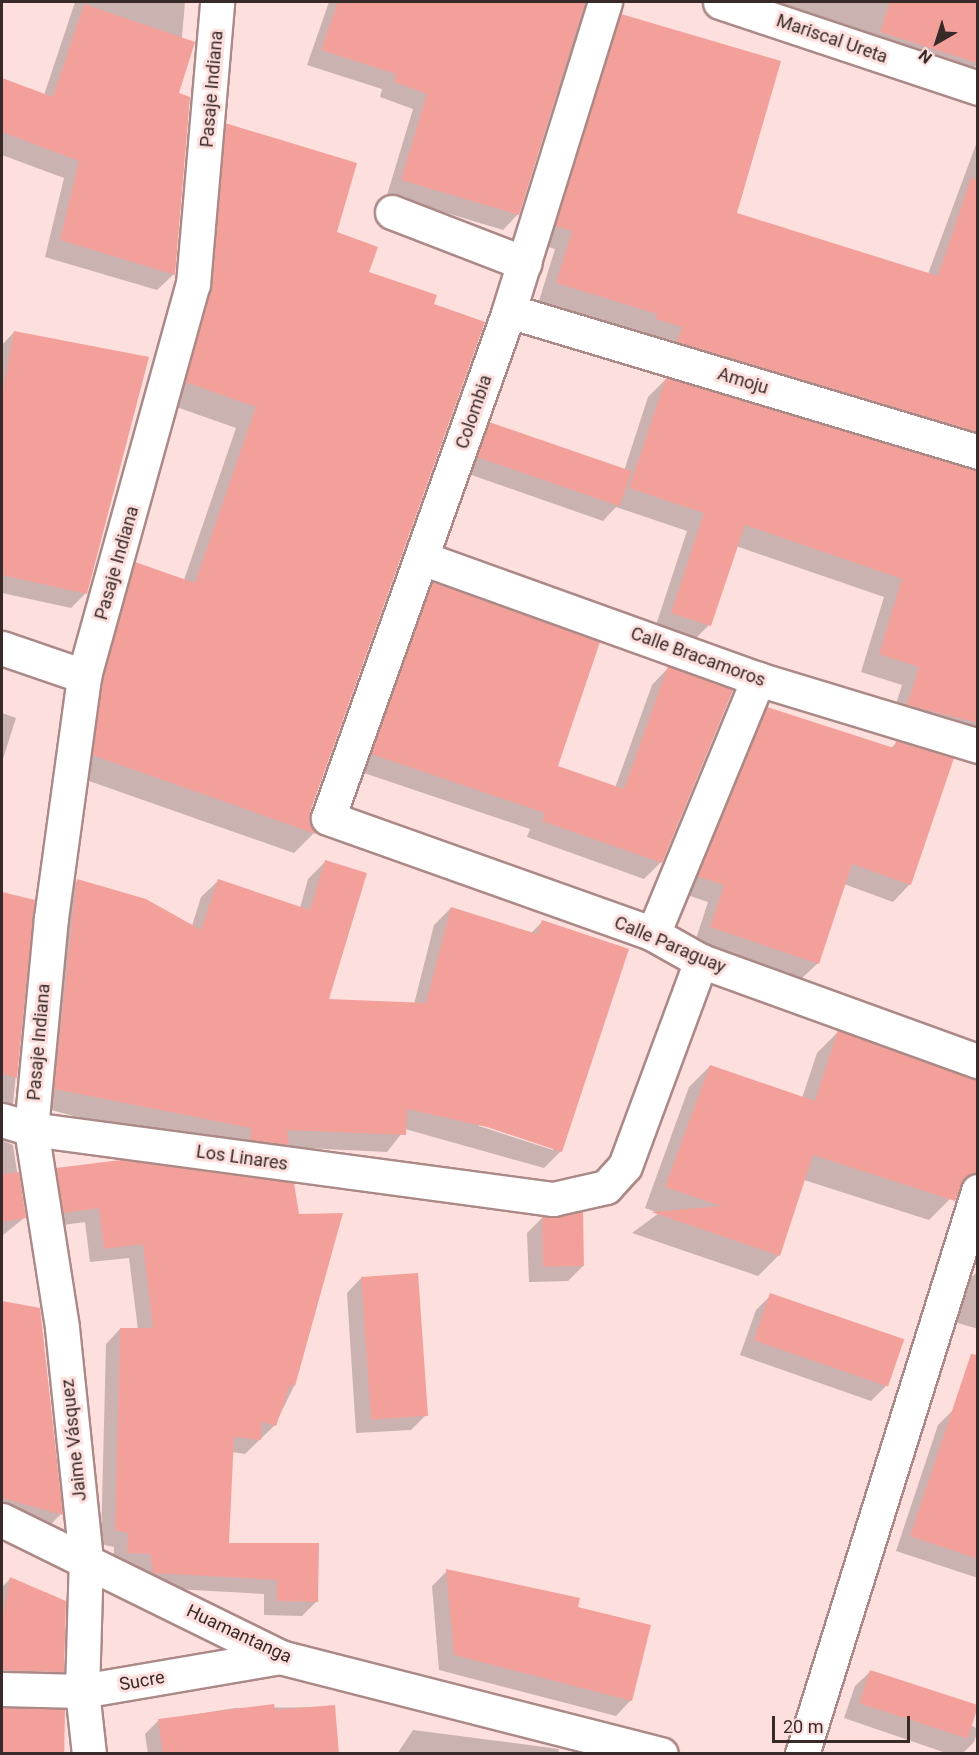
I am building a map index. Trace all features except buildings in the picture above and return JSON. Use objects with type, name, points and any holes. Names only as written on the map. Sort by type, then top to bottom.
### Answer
[{"type":"street","name":"Pasaje Indiana","points":[[16,1124],[51,918],[84,676],[193,284],[217,2]]},
{"type":"street","name":"Colombia","points":[[328,818],[509,311],[605,2]]},
{"type":"street","name":"Mariscal Ureta","points":[[720,2],[977,87]]},
{"type":"street","points":[[392,212],[524,263]]},
{"type":"street","name":"Amoju","points":[[509,311],[978,452]]},
{"type":"street","name":"Calle Bracamoros","points":[[422,558],[758,679],[978,746]]},
{"type":"street","points":[[2,648],[84,676]]},
{"type":"street","points":[[653,934],[758,679]]},
{"type":"street","name":"Calle Paraguay","points":[[328,818],[653,934],[701,960],[978,1061]]},
{"type":"street","name":"Los Linares","points":[[16,1124],[553,1199],[606,1187],[625,1166],[701,960]]},
{"type":"street","name":"Jaime Vásquez","points":[[16,1124],[62,1327],[86,1560],[82,1691],[89,1754]]},
{"type":"street","points":[[802,1754],[978,1191]]},
{"type":"street","name":"Huamantanga","points":[[2,1520],[280,1657],[562,1725],[661,1754]]},
{"type":"street","name":"Sucre","points":[[2,1689],[82,1691],[280,1657]]}]
